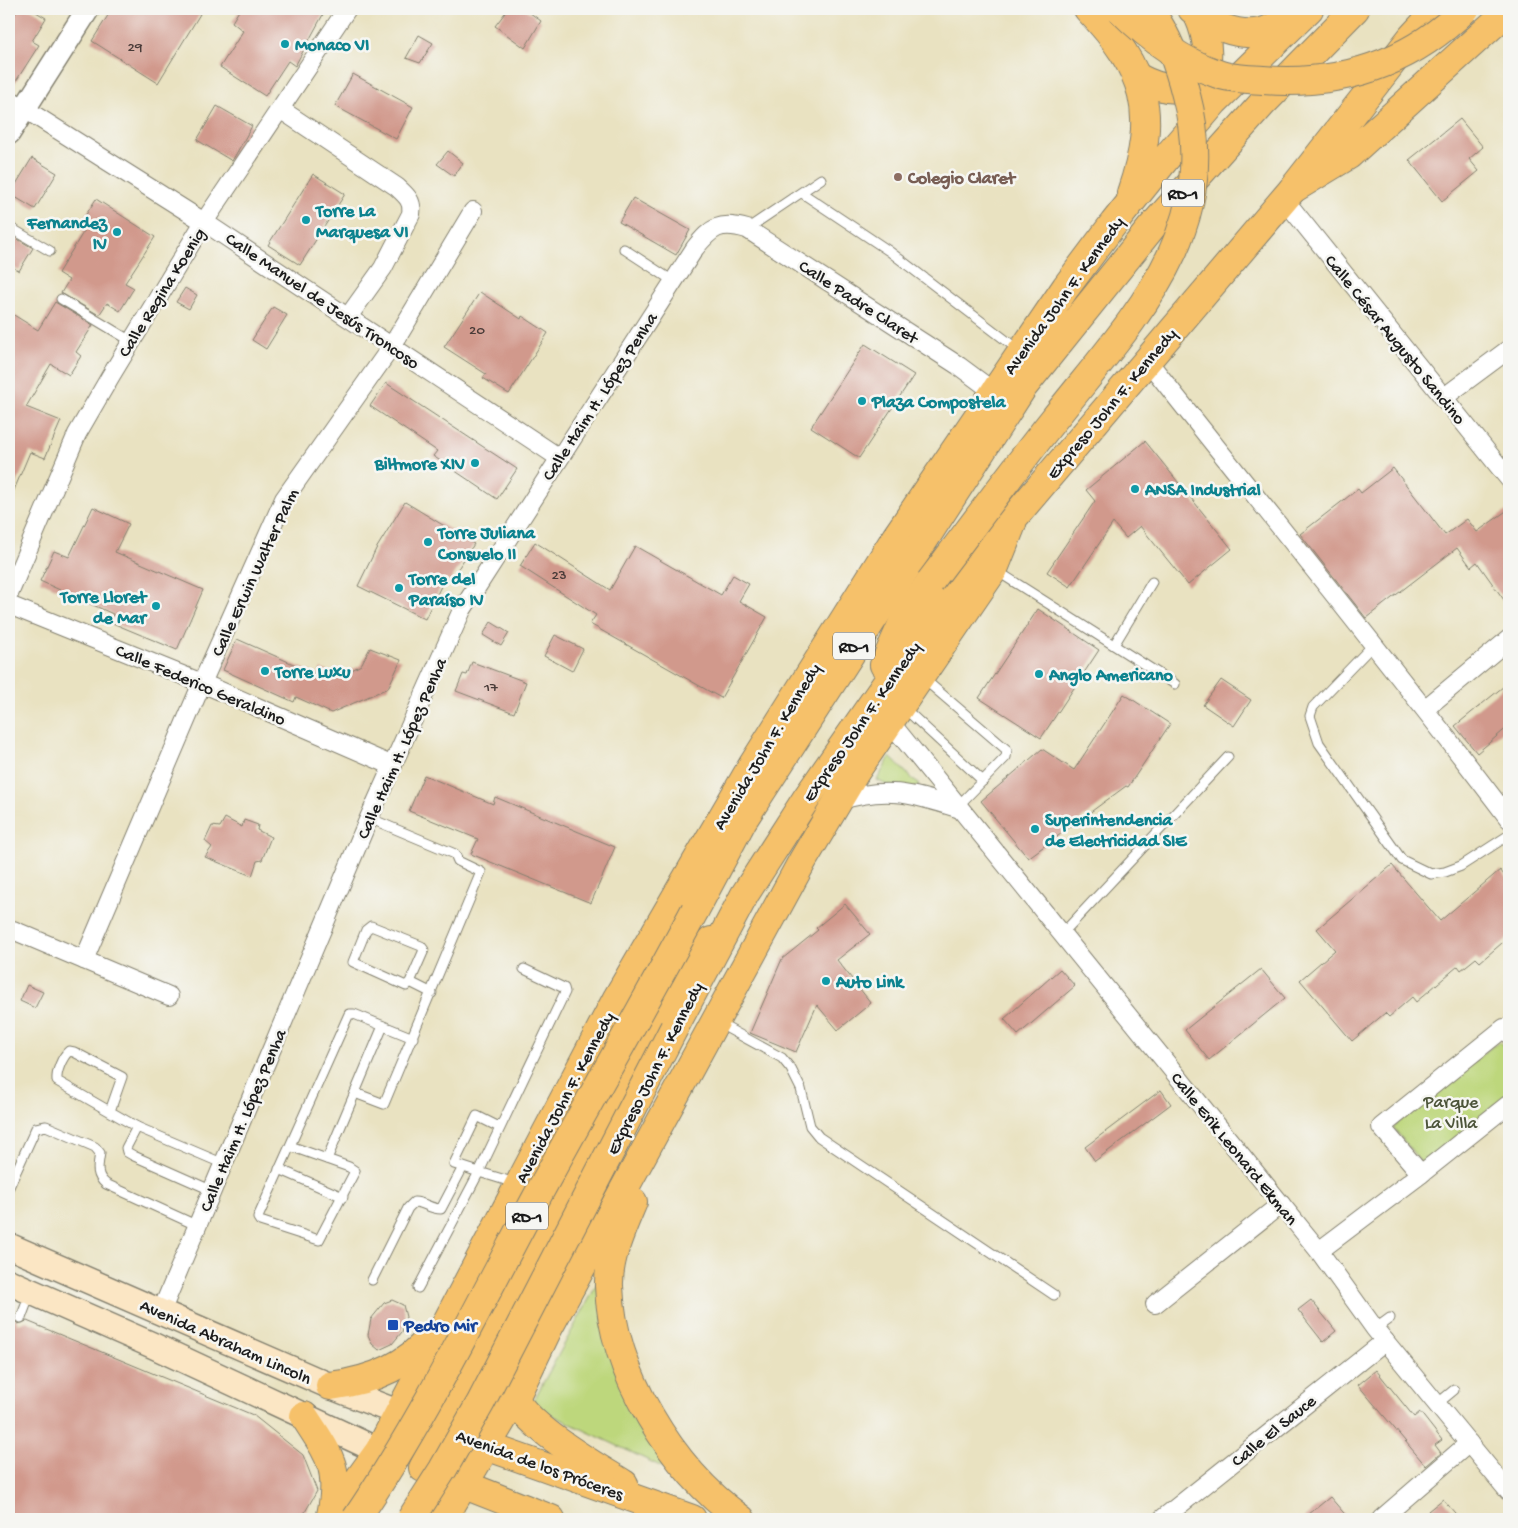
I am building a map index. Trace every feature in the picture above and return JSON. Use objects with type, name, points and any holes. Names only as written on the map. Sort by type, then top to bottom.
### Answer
[{"type":"main road","points":[[857,725],[905,618],[1033,445],[1136,316],[1172,259],[1180,238],[1193,181],[1193,131],[1189,106],[1171,44],[1149,9]]},
{"type":"main road","points":[[1195,12],[1210,22],[1245,33],[1261,32],[1275,27],[1300,9]]},
{"type":"main road","name":"Avenida John F. Kennedy","points":[[330,1519],[379,1451],[617,998],[752,766],[896,537],[1066,287],[1114,223],[1170,152],[1214,102],[1309,9]]},
{"type":"main road","name":"Expreso John F. Kennedy","points":[[356,1519],[386,1475],[423,1411],[598,1083],[748,812],[1023,387],[1151,228],[1264,103],[1355,9]]},
{"type":"main road","name":"Expreso John F. Kennedy","points":[[411,1519],[443,1469],[481,1402],[745,894],[857,725],[920,635],[1016,515],[1288,194],[1412,37],[1438,9]]},
{"type":"main road","points":[[1101,11],[1189,62],[1212,72],[1246,79],[1289,82],[1338,78],[1383,64],[1422,44],[1465,9]]},
{"type":"main road","name":"RD-1","points":[[1288,194],[1349,155],[1509,10]]},
{"type":"main road","points":[[1101,11],[1137,77],[1146,111],[1146,136],[1142,162],[1130,193],[1114,223]]},
{"type":"main road","points":[[1137,77],[1152,85],[1181,90],[1195,82],[1206,70],[1209,57],[1208,42],[1195,12]]},
{"type":"main road","points":[[959,447],[1023,387]]},
{"type":"main road","name":"RD-1","points":[[443,1519],[488,1448],[514,1400],[549,1327],[803,860],[838,801],[895,714],[994,569],[1016,515]]},
{"type":"main road","points":[[551,1519],[464,1486],[423,1468],[445,1430],[505,1309],[658,1014],[745,894]]},
{"type":"main road","points":[[723,1010],[655,1148],[626,1219],[611,1263],[609,1286],[615,1326],[638,1395],[662,1435],[685,1465],[725,1508],[741,1519]]},
{"type":"main road","name":"Avenida Abraham Lincoln","points":[[9,1246],[330,1386],[445,1430]]},
{"type":"main road","name":"Avenida Abraham Lincoln","points":[[9,1282],[152,1344],[379,1451],[423,1468]]},
{"type":"main road","points":[[330,1386],[356,1383],[402,1363],[422,1347],[459,1299]]},
{"type":"main road","points":[[505,1309],[502,1360],[509,1389],[514,1400],[544,1432],[656,1505]]},
{"type":"main road","points":[[304,1416],[331,1460],[336,1492],[330,1519]]},
{"type":"main road","name":"Avenida de los Próceres","points":[[445,1430],[488,1448],[692,1519]]},
{"type":"street","points":[[9,133],[16,104],[88,9]]},
{"type":"street","name":"Calle Regina Koenig","points":[[9,594],[77,434],[204,222],[347,9]]},
{"type":"street","name":"Calle Manuel de Jesús Troncoso","points":[[16,104],[204,222],[558,457]]},
{"type":"street","points":[[280,109],[397,187],[409,198],[412,205],[411,214],[383,268],[348,317]]},
{"type":"street","name":"Calle César Augusto Sandino","points":[[1288,194],[1443,398],[1509,479]]},
{"type":"street","name":"Calle Erwin Walter Palm","points":[[84,960],[202,683],[284,499],[392,346],[473,211]]},
{"type":"street","name":"Calle Padre Claret","points":[[718,226],[732,225],[747,229],[960,366],[994,392]]},
{"type":"street","name":"Calle Haim H. López Penha","points":[[161,1312],[369,818],[462,610],[558,457],[694,248],[706,234],[718,226]]},
{"type":"street","points":[[1443,398],[1509,349]]},
{"type":"street","points":[[1147,360],[1372,645],[1426,708],[1509,819]]},
{"type":"street","name":"Calle Federico Geraldino","points":[[9,605],[202,683],[393,766]]},
{"type":"street","points":[[1426,708],[1509,639]]},
{"type":"street","name":"Calle Erik Leonard Ekman","points":[[895,714],[957,808],[1281,1204],[1318,1250],[1380,1335],[1509,1492]]},
{"type":"street","points":[[838,801],[875,791],[896,792],[922,796],[957,808]]},
{"type":"street","points":[[13,930],[169,996]]},
{"type":"street","points":[[1421,1174],[1381,1127],[1504,1028],[1509,1034]]},
{"type":"street","points":[[1318,1250],[1421,1174],[1509,1104]]},
{"type":"street","points":[[1155,1304],[1281,1204]]},
{"type":"street","name":"Calle El Sauce","points":[[1162,1519],[1380,1335]]},
{"type":"street","points":[[1381,1519],[1469,1443]]},
{"type":"lane","points":[[747,229],[821,179]]},
{"type":"lane","points":[[802,193],[889,251],[1022,352]]},
{"type":"lane","points":[[9,227],[50,250]]},
{"type":"lane","points":[[624,249],[673,281]]},
{"type":"lane","points":[[61,299],[131,341]]},
{"type":"lane","points":[[994,569],[1175,684]]},
{"type":"lane","points":[[1114,645],[1152,582]]},
{"type":"lane","points":[[1372,645],[1313,707],[1310,716],[1320,743],[1402,860],[1431,874],[1445,872],[1461,866],[1509,835]]},
{"type":"lane","points":[[920,676],[1007,750],[1006,757],[957,808]]},
{"type":"lane","points":[[895,714],[983,781]]},
{"type":"lane","points":[[1061,935],[1228,757]]},
{"type":"lane","points":[[354,1093],[384,1104],[481,872],[458,862],[455,854],[369,818]]},
{"type":"lane","points":[[371,926],[421,946],[424,950],[410,982],[406,986],[353,962],[366,930],[371,926]]},
{"type":"lane","points":[[418,1288],[479,1172],[565,992],[564,988],[524,969]]},
{"type":"lane","points":[[410,982],[432,993]]},
{"type":"lane","points":[[723,1010],[782,1058],[791,1069],[801,1089],[810,1126],[819,1137],[1054,1295]]},
{"type":"lane","points":[[290,1146],[354,1169],[355,1175],[319,1240],[260,1221],[259,1215],[349,1014],[354,1014],[413,1038]]},
{"type":"lane","points":[[327,1159],[383,1026]]},
{"type":"lane","points":[[110,1111],[122,1077],[69,1051],[65,1054],[57,1075],[57,1081],[137,1127],[224,1164]]},
{"type":"lane","points":[[499,1127],[477,1116],[453,1162],[454,1164],[518,1184]]},
{"type":"lane","points":[[9,1187],[30,1137],[36,1128],[46,1126],[95,1147],[100,1153],[99,1178],[106,1184],[198,1226]]},
{"type":"lane","points":[[137,1127],[126,1148],[127,1152],[212,1191]]},
{"type":"lane","points":[[372,1280],[408,1208],[414,1202],[418,1202],[433,1209],[441,1209],[463,1167]]},
{"type":"lane","points":[[279,1170],[343,1197]]},
{"type":"lane","points":[[21,1318],[31,1292]]},
{"type":"lane","points":[[1380,1335],[1390,1318]]},
{"type":"lane","points":[[1437,1404],[1454,1390]]},
{"type":"green space","points":[[890,757],[919,785],[903,790],[892,788],[877,780]]},
{"type":"green space","name":"Parque La Villa","points":[[1499,1041],[1509,1053],[1509,1094],[1423,1165],[1393,1127]]},
{"type":"green space","points":[[600,1279],[675,1473],[531,1405]]},
{"type":"building","points":[[18,9],[31,9],[46,18],[32,41],[39,45],[11,89],[9,88],[9,24]]},
{"type":"building","points":[[112,9],[192,9],[200,14],[158,83],[92,41]]},
{"type":"building","points":[[240,9],[326,9],[295,66],[288,61],[265,96],[220,67],[243,31],[232,22]]},
{"type":"building","points":[[508,9],[525,9],[541,21],[525,48],[495,26]]},
{"type":"building","points":[[419,35],[433,43],[420,63],[406,58]]},
{"type":"building","points":[[353,74],[413,107],[396,139],[335,106]]},
{"type":"building","points":[[217,106],[252,126],[232,161],[197,140]]},
{"type":"building","points":[[1460,119],[1483,147],[1469,159],[1479,171],[1442,201],[1409,160]]},
{"type":"building","points":[[448,151],[463,163],[454,176],[437,164]]},
{"type":"building","points":[[32,158],[57,173],[35,209],[10,194]]},
{"type":"building","name":"Torre La Marquesa VI","points":[[313,174],[345,194],[300,265],[268,245]]},
{"type":"building","points":[[633,198],[690,230],[676,255],[619,222]]},
{"type":"building","points":[[96,199],[155,237],[125,283],[134,288],[120,311],[107,303],[99,315],[61,293],[69,280],[58,273],[84,231],[78,227]]},
{"type":"building","points":[[9,234],[33,248],[19,271],[9,265]]},
{"type":"building","points":[[185,288],[197,295],[189,309],[176,302]]},
{"type":"building","points":[[480,292],[521,319],[522,316],[548,333],[509,394],[483,378],[486,374],[444,347]]},
{"type":"building","points":[[55,302],[93,325],[76,352],[81,356],[69,375],[51,364],[26,407],[61,421],[45,458],[30,452],[9,502],[9,312],[38,330]]},
{"type":"building","points":[[273,307],[287,315],[266,349],[252,340]]},
{"type":"building","name":"Plaza Compostela","points":[[865,344],[914,375],[859,458],[811,427]]},
{"type":"building","points":[[386,383],[517,469],[497,499],[433,456],[437,451],[370,406]]},
{"type":"building","points":[[1145,441],[1232,549],[1188,585],[1140,526],[1126,538],[1113,523],[1070,587],[1047,572],[1095,501],[1086,490]]},
{"type":"building","points":[[1393,468],[1445,535],[1467,519],[1477,532],[1509,509],[1509,607],[1477,562],[1471,567],[1457,548],[1366,618],[1300,534],[1358,489],[1361,493]]},
{"type":"building","points":[[405,502],[474,544],[450,581],[445,578],[425,619],[358,586],[376,549]]},
{"type":"building","points":[[93,507],[129,524],[115,552],[203,590],[177,650],[110,622],[113,614],[40,581],[54,551],[69,557]]},
{"type":"building","points":[[535,542],[610,590],[635,546],[721,595],[733,575],[749,584],[739,601],[767,617],[721,698],[590,624],[596,615],[520,566]]},
{"type":"building","name":"Anglo Americano","points":[[1038,609],[1099,650],[1041,738],[979,698]]},
{"type":"building","points":[[491,622],[509,633],[501,646],[483,635]]},
{"type":"building","points":[[555,635],[583,649],[572,671],[544,656]]},
{"type":"building","points":[[237,639],[318,675],[321,669],[341,676],[361,665],[370,648],[401,660],[388,688],[331,713],[296,697],[294,702],[223,670]]},
{"type":"building","points":[[472,662],[526,682],[514,713],[456,691],[463,674],[467,675]]},
{"type":"building","points":[[1221,680],[1251,700],[1234,726],[1203,705]]},
{"type":"building","points":[[1509,682],[1509,726],[1477,753],[1455,726]]},
{"type":"building","points":[[1124,694],[1170,724],[1128,787],[1126,786],[1028,858],[981,801],[1042,749],[1074,770]]},
{"type":"building","points":[[424,775],[493,804],[495,797],[615,847],[591,903],[471,854],[478,839],[409,811]]},
{"type":"building","points":[[225,818],[242,827],[244,820],[258,825],[257,830],[271,837],[262,860],[257,861],[252,876],[205,857],[212,847],[205,841],[212,826],[220,827]]},
{"type":"building","points":[[1392,865],[1440,921],[1500,870],[1509,881],[1509,937],[1480,962],[1476,958],[1461,970],[1458,966],[1416,1002],[1412,997],[1389,1017],[1385,1013],[1352,1041],[1300,980],[1335,950],[1317,929]]},
{"type":"building","points":[[845,904],[870,934],[837,960],[871,1003],[838,1030],[817,1005],[796,1052],[750,1033],[782,959],[818,930],[816,928]]},
{"type":"building","points":[[1060,969],[1075,986],[1018,1035],[1004,1019]]},
{"type":"building","points":[[1261,969],[1285,998],[1209,1060],[1185,1030]]},
{"type":"building","points":[[27,985],[43,992],[35,1008],[20,1001]]},
{"type":"building","points":[[1161,1090],[1171,1104],[1095,1161],[1085,1147]]},
{"type":"building","name":"Pedro Mir","points":[[392,1300],[403,1305],[406,1317],[402,1332],[392,1344],[379,1350],[372,1344],[368,1335],[371,1319],[384,1303]]},
{"type":"building","points":[[1311,1300],[1336,1331],[1323,1342],[1298,1310]]},
{"type":"building","points":[[9,1313],[15,1316],[18,1324],[27,1321],[253,1415],[303,1455],[317,1491],[301,1519],[9,1519]]},
{"type":"building","points":[[1376,1370],[1414,1417],[1420,1412],[1442,1440],[1435,1445],[1441,1453],[1426,1466],[1358,1385]]},
{"type":"building","points":[[1330,1497],[1349,1519],[1303,1519]]},
{"type":"building","points":[[1443,1499],[1460,1519],[1435,1519],[1428,1511]]},
{"type":"place","name":"Monaco VI","points":[[285,44]]},
{"type":"place","name":"Colegio Claret","points":[[898,177]]},
{"type":"place","name":"Torre La Marquesa VI","points":[[306,220]]},
{"type":"place","name":"Fernandez IV","points":[[117,232]]},
{"type":"place","name":"Plaza Compostela","points":[[862,401]]},
{"type":"place","name":"Biltmore XIV","points":[[475,463]]},
{"type":"place","name":"ANSA Industrial","points":[[1135,489]]},
{"type":"place","name":"Torre Juliana Consuelo II","points":[[428,542]]},
{"type":"place","name":"Torre del Paraíso IV","points":[[399,588]]},
{"type":"place","name":"Torre Lloret de Mar","points":[[156,606]]},
{"type":"place","name":"Torre Luxu","points":[[265,671]]},
{"type":"place","name":"Anglo Americano","points":[[1039,674]]},
{"type":"place","name":"Superintendencia de Electricidad SIE","points":[[1035,829]]},
{"type":"place","name":"Auto Link","points":[[826,981]]},
{"type":"place","name":"Pedro Mir","points":[[393,1325]]}]
